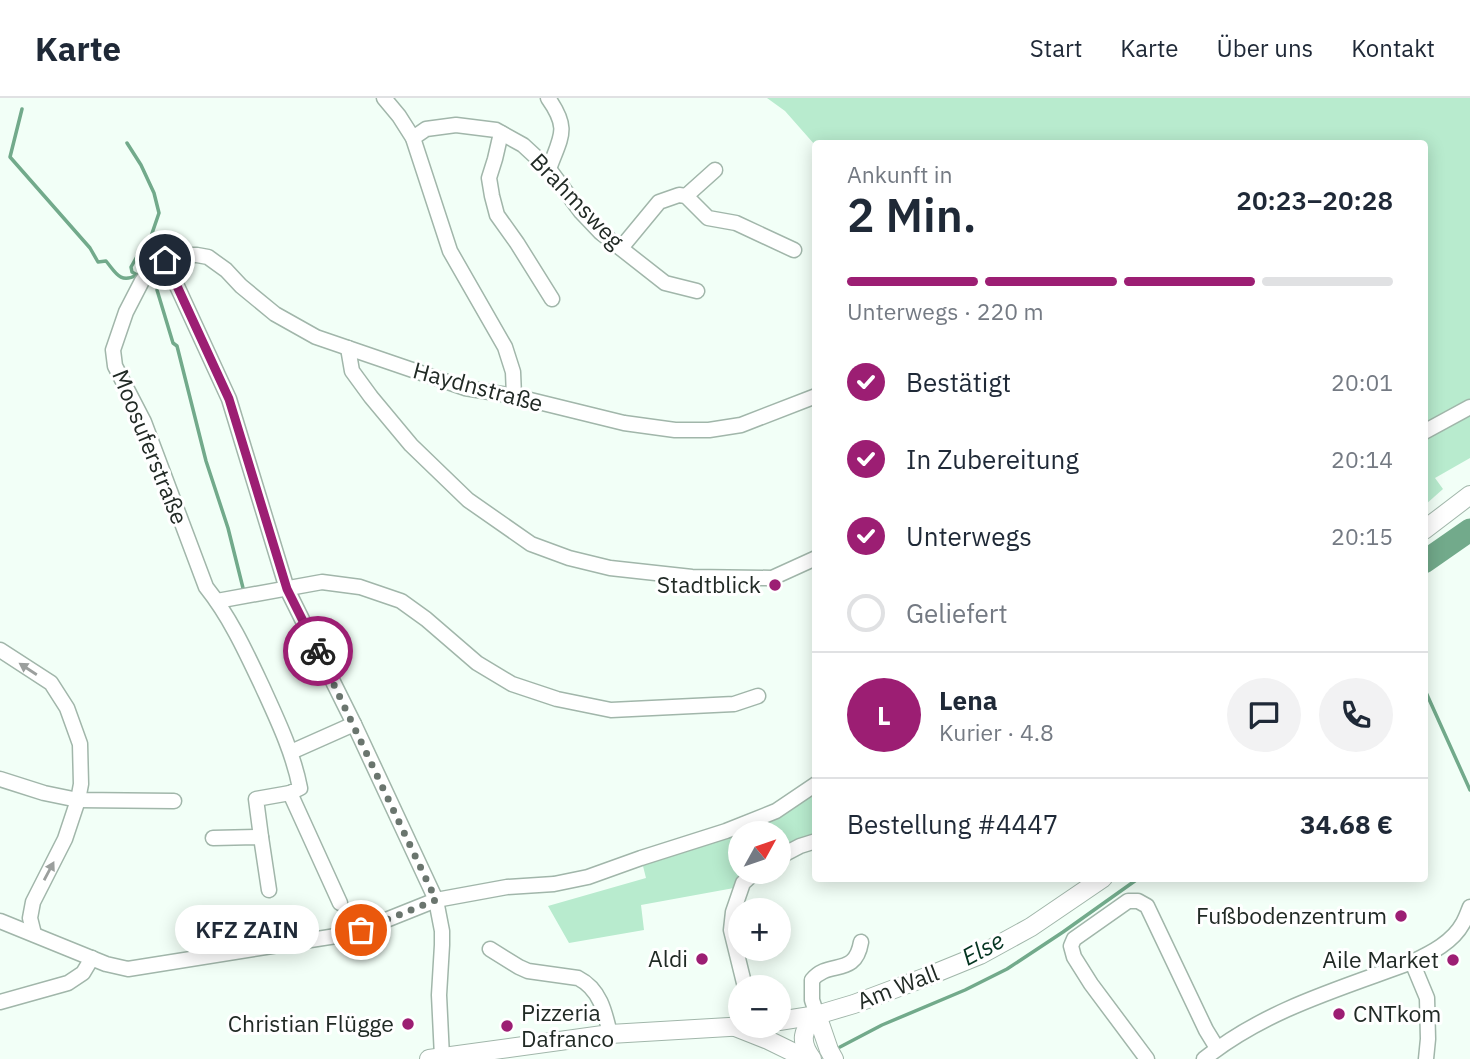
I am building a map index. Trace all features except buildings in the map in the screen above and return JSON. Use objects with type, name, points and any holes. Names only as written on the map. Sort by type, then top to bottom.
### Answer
[{"type":"main road","points":[[1428,527],[1470,495]]},
{"type":"main road","name":"Am Wall","points":[[817,1015],[852,1005],[980,955],[1031,927],[1096,882]]},
{"type":"main road","points":[[791,1019],[817,1015]]},
{"type":"main road","points":[[812,1059],[803,1036],[817,1015]]},
{"type":"main road","points":[[817,1015],[834,1059]]},
{"type":"main road","points":[[436,1058],[610,1034],[728,1027]]},
{"type":"main road","points":[[764,1038],[807,1059]]},
{"type":"street","points":[[384,98],[413,138],[450,251],[505,347],[513,372],[514,396]]},
{"type":"street","points":[[548,98],[559,115],[562,134],[549,169]]},
{"type":"street","name":"Brahmsweg","points":[[413,138],[426,129],[456,125],[496,130],[523,145],[549,169],[581,212],[600,232],[665,283],[697,290]]},
{"type":"street","points":[[500,133],[489,177],[497,215],[552,299]]},
{"type":"street","points":[[686,196],[715,170]]},
{"type":"street","points":[[621,248],[659,202],[679,195],[686,196],[708,218],[736,223],[794,250]]},
{"type":"street","name":"Haydnstraße","points":[[165,260],[186,255],[208,257],[275,314],[316,337],[465,388],[514,396],[624,423],[676,430],[709,430],[741,425],[812,398]]},
{"type":"street","points":[[165,260],[229,399],[287,589],[436,900],[442,931],[436,1058]]},
{"type":"street","name":"Moosuferstraße","points":[[165,260],[150,270],[127,312],[113,350],[115,366],[144,422],[206,587],[240,641],[291,752],[300,788],[290,793]]},
{"type":"street","points":[[348,348],[352,371],[370,397],[411,445],[468,499],[531,544],[569,558],[610,568],[692,578],[772,578],[812,560]]},
{"type":"street","points":[[1428,430],[1470,407]]},
{"type":"street","points":[[217,601],[322,582],[360,587],[401,601],[477,663],[512,684],[556,699],[611,710],[734,704],[758,696]]},
{"type":"street","points":[[0,650],[51,683],[68,708],[80,744],[81,784],[78,800],[65,839],[33,902],[30,918],[34,934]]},
{"type":"street","points":[[291,752],[354,724]]},
{"type":"street","points":[[0,779],[78,800],[174,801]]},
{"type":"street","points":[[0,921],[106,964],[128,969],[336,936],[361,930],[436,900],[507,887],[554,884],[587,877],[726,831],[776,811],[812,787]]},
{"type":"street","points":[[269,890],[256,799],[290,793],[341,904]]},
{"type":"street","points":[[213,838],[261,837]]},
{"type":"street","points":[[791,851],[812,842]]},
{"type":"street","points":[[742,975],[730,930],[743,884]]},
{"type":"street","points":[[1147,1059],[1091,985],[1074,957],[1071,946],[1074,939],[1128,901],[1138,901],[1147,906],[1217,1048]]},
{"type":"street","points":[[1203,1059],[1238,1034],[1289,1007],[1429,954],[1457,932],[1470,907]]},
{"type":"street","name":"Am Wall","points":[[817,1015],[811,990],[812,980],[820,973],[853,962],[859,954],[862,942]]},
{"type":"street","points":[[490,949],[528,971],[578,978],[584,982],[599,999],[610,1034]]},
{"type":"street","points":[[0,1002],[68,983],[83,973],[92,958]]},
{"type":"street","points":[[1412,962],[1426,998],[1426,1059]]},
{"type":"green space","points":[[767,98],[1470,98],[1470,458],[1435,478],[1443,489],[1428,502],[1428,140],[812,142],[785,111]]},
{"type":"green space","points":[[812,786],[812,836],[791,847],[791,821],[745,821]]},
{"type":"green space","points":[[728,830],[728,884],[736,884],[734,888],[641,905],[644,930],[569,943],[548,906],[646,878],[641,858]]},
{"type":"waterway","points":[[22,109],[10,157],[90,248],[98,262],[106,261],[122,278],[137,275],[132,272],[131,267],[139,253],[148,245],[159,213],[154,193],[127,143]]},
{"type":"waterway","points":[[157,290],[173,343],[177,346],[206,461],[228,528],[244,592]]},
{"type":"waterway","name":"Else","points":[[1428,559],[1470,530]]},
{"type":"waterway","points":[[1428,697],[1470,790]]},
{"type":"waterway","name":"Else","points":[[840,1047],[882,1025],[1007,969],[1133,882]]},
{"type":"way so far","points":[[318,651],[436,900],[361,930]]},
{"type":"place","name":"Stadtblick","points":[[775,585]]},
{"type":"place","name":"Fußbodenzentrum","points":[[1401,916]]},
{"type":"place","name":"KFZ ZAIN","points":[[361,930]]},
{"type":"place","name":"Aldi","points":[[702,959]]},
{"type":"place","name":"Aile Market","points":[[1453,960]]},
{"type":"place","name":"CNTkom","points":[[1339,1014]]},
{"type":"place","name":"Christian Flügge","points":[[408,1024]]},
{"type":"place","name":"Pizzeria Dafranco","points":[[507,1026]]},
{"type":"route","points":[[165,260],[229,399],[287,589],[318,651]]}]
